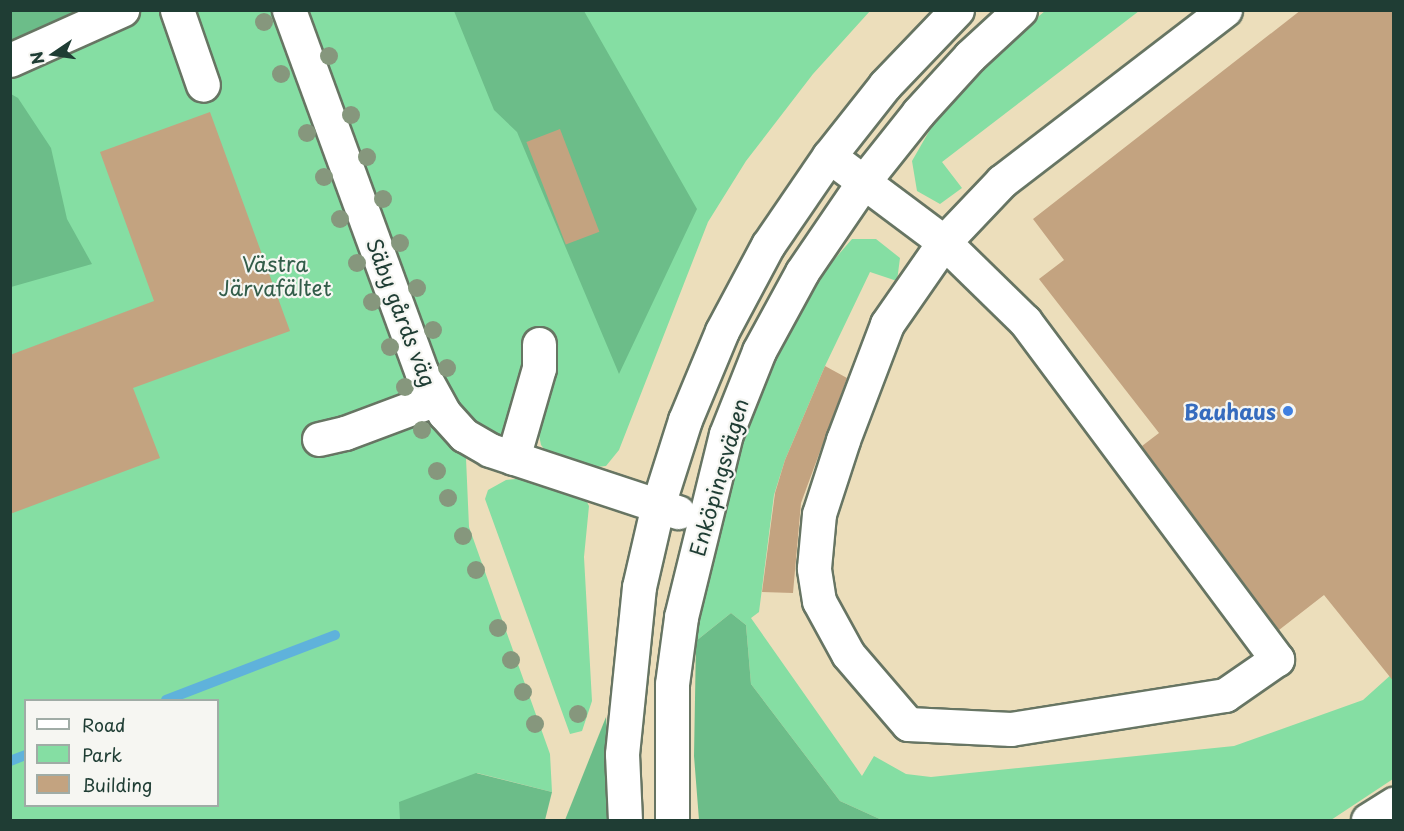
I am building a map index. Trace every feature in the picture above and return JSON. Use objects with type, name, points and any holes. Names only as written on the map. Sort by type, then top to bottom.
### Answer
[{"type":"main road","points":[[10,60],[122,10]]},
{"type":"main road","points":[[177,10],[203,85]]},
{"type":"main road","name":"Säby gårds väg","points":[[289,10],[422,373],[444,413],[464,435],[490,450],[703,521]]},
{"type":"main road","name":"Enköpingsvägen","points":[[625,820],[622,754],[639,587],[658,505],[685,420],[722,331],[768,245],[829,156],[885,85],[957,10]]},
{"type":"main road","name":"Enköpingsvägen","points":[[672,820],[672,684],[681,616],[726,434],[759,351],[802,272],[864,181],[918,113],[970,56],[1020,10]]},
{"type":"main road","points":[[829,156],[944,242],[1025,321],[1277,659],[1225,695],[1011,729],[908,724],[848,654],[819,601],[814,568],[819,514],[843,440],[887,324],[944,242],[1002,182],[1225,10]]},
{"type":"main road","points":[[513,458],[539,368],[539,344]]},
{"type":"main road","points":[[319,440],[345,433],[436,399]]},
{"type":"main road","points":[[1368,820],[1394,804]]},
{"type":"green space","points":[[11,10],[97,11],[11,50]]},
{"type":"green space","name":"Västra Järvafältet","points":[[10,11],[870,11],[813,74],[746,161],[708,222],[619,450],[606,466],[597,467],[548,454],[541,445],[538,430],[466,458],[469,527],[550,754],[552,792],[477,773],[478,820],[11,820]]},
{"type":"green space","points":[[454,11],[584,11],[697,209],[619,374],[517,132],[494,110]]},
{"type":"green space","points":[[1045,11],[1139,11],[942,162],[962,188],[940,204],[917,191],[912,161],[955,86]]},
{"type":"green space","points":[[11,94],[18,98],[51,148],[67,219],[92,264],[11,287]]},
{"type":"green space","points":[[852,239],[876,239],[900,258],[897,281],[870,272],[825,366],[785,460],[774,495],[759,612],[751,618],[862,776],[874,756],[906,774],[931,777],[1234,746],[1363,700],[1393,673],[1393,779],[1331,820],[882,820],[840,801],[751,684],[746,625],[731,613],[696,641],[714,514],[753,403],[807,291]]},
{"type":"green space","points":[[526,478],[586,500],[589,506],[584,557],[592,701],[582,731],[570,734],[485,499],[488,490],[506,480]]},
{"type":"green space","points":[[731,613],[746,625],[751,684],[840,801],[882,820],[699,820],[694,756],[696,641]]},
{"type":"green space","points":[[606,717],[614,820],[565,820]]},
{"type":"green space","points":[[476,773],[552,792],[545,820],[400,820],[399,802]]},
{"type":"building","name":"Bauhaus","points":[[1301,10],[1394,10],[1394,682],[1324,595],[1279,630],[1142,446],[1159,433],[1039,279],[1064,260],[1033,219]]},
{"type":"building","points":[[210,112],[290,331],[133,388],[160,458],[10,514],[10,355],[154,301],[100,152]]},
{"type":"building","points":[[560,129],[599,232],[566,245],[526,142]]},
{"type":"building","points":[[825,366],[847,378],[801,503],[793,593],[762,592],[775,493],[785,460]]},
{"type":"waterway","points":[[169,699],[335,635]]},
{"type":"waterway","points":[[10,761],[24,756]]},
{"type":"place","name":"Bauhaus","points":[[1288,411]]}]
